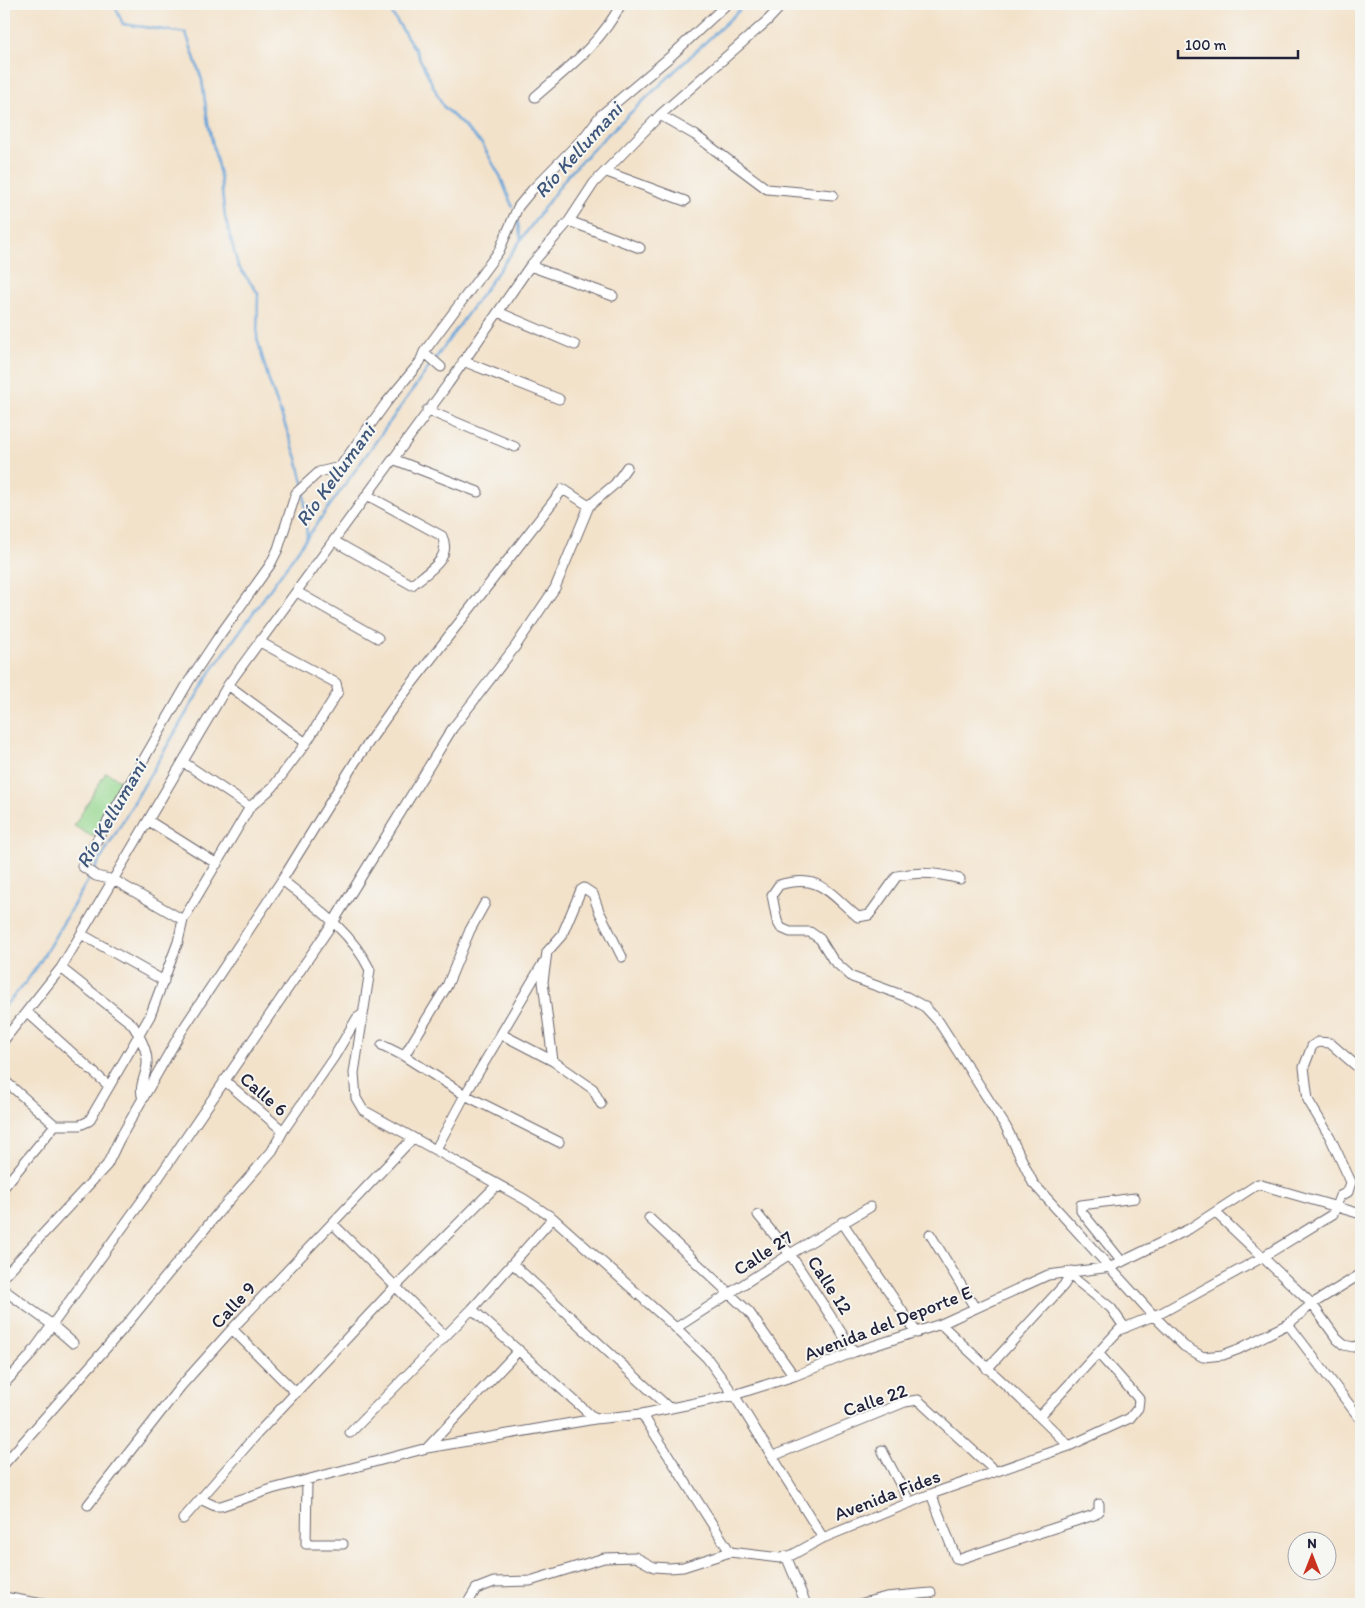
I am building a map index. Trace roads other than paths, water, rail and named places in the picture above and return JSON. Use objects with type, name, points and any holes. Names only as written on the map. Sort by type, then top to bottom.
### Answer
[{"type":"street","points":[[535,97],[588,51],[603,34],[622,4]]},
{"type":"street","points":[[183,920],[114,880],[92,874],[82,866],[189,681],[216,639],[270,565],[278,549],[296,494],[304,484],[319,472],[340,468],[376,417],[420,362],[433,361],[499,251],[518,207],[532,190],[585,136],[600,116],[671,56],[727,4]]},
{"type":"street","points":[[4,1040],[28,1013],[61,968],[228,686],[530,266],[569,221],[594,183],[607,172],[660,115],[768,20],[783,4]]},
{"type":"street","points":[[660,115],[695,135],[767,188],[833,195]]},
{"type":"street","points":[[607,172],[685,201]]},
{"type":"street","points":[[569,221],[640,248]]},
{"type":"street","points":[[530,266],[613,296]]},
{"type":"street","points":[[498,312],[575,345]]},
{"type":"street","points":[[463,361],[559,399]]},
{"type":"street","points":[[427,410],[514,447]]},
{"type":"street","points":[[393,459],[478,492]]},
{"type":"street","points":[[4,1384],[29,1357],[159,1176],[334,921],[452,729],[515,647],[554,588],[589,506],[615,484],[627,467]]},
{"type":"street","points":[[4,1276],[107,1165],[181,1032],[282,880],[355,762],[392,710],[563,489],[589,506]]},
{"type":"street","points":[[334,541],[412,585],[444,556],[446,545],[442,536],[367,495]]},
{"type":"street","points":[[297,592],[378,638]]},
{"type":"street","points":[[4,1080],[55,1125],[80,1125],[89,1120],[150,1016],[178,942],[183,920],[250,806],[273,787],[306,743],[338,692],[339,687],[336,682],[260,642]]},
{"type":"street","points":[[228,686],[306,743]]},
{"type":"street","points":[[184,762],[250,806]]},
{"type":"street","points":[[149,821],[216,864]]},
{"type":"street","points":[[960,879],[945,874],[912,873],[897,876],[869,915],[864,917],[858,917],[819,884],[811,881],[779,885],[772,895],[777,921],[781,928],[790,932],[810,932],[820,938],[834,960],[852,977],[907,997],[924,1007],[939,1022],[1006,1127],[1032,1183],[1184,1346],[1203,1356],[1223,1355],[1239,1349],[1288,1324],[1312,1304],[1361,1274]]},
{"type":"street","points":[[282,880],[334,921],[364,958],[370,970],[356,1055],[356,1098],[363,1110],[436,1149],[553,1218],[676,1328],[708,1358],[734,1395],[823,1538]]},
{"type":"street","points":[[436,1149],[465,1095],[543,964],[548,952],[562,935],[581,890],[584,888],[593,894],[599,911],[622,957]]},
{"type":"street","points":[[404,1056],[447,986],[470,930],[485,903]]},
{"type":"street","points":[[81,934],[164,981]]},
{"type":"street","points":[[548,952],[543,982],[553,1061]]},
{"type":"street","points":[[61,968],[132,1024],[139,1034],[147,1065],[140,1092],[143,1099]]},
{"type":"street","points":[[28,1013],[108,1086]]},
{"type":"street","points":[[4,1464],[122,1330],[218,1213],[272,1151],[283,1131],[334,1057],[356,1018],[363,1014]]},
{"type":"street","points":[[501,1034],[553,1061],[593,1089],[601,1104]]},
{"type":"street","points":[[1040,1416],[1119,1330],[1154,1316],[1261,1258],[1333,1214],[1340,1196],[1348,1192],[1350,1182],[1330,1137],[1308,1100],[1304,1067],[1312,1046],[1324,1041],[1330,1043],[1361,1070]]},
{"type":"street","points":[[382,1045],[404,1056],[465,1095],[559,1142]]},
{"type":"street","name":"Calle 6","points":[[224,1080],[283,1131]]},
{"type":"street","points":[[4,1187],[55,1125]]},
{"type":"street","name":"Calle 9","points":[[88,1505],[181,1386],[232,1329],[334,1224],[413,1138]]},
{"type":"street","points":[[4,1170],[11,1177]]},
{"type":"street","name":"Avenida del Deporte E","points":[[202,1500],[215,1506],[221,1506],[307,1480],[427,1448],[595,1418],[642,1414],[668,1407],[734,1395],[794,1376],[854,1352],[941,1324],[1048,1275],[1111,1267],[1156,1246],[1216,1213],[1258,1184],[1336,1207]]},
{"type":"street","points":[[184,1519],[257,1434],[394,1288],[497,1185]]},
{"type":"street","points":[[1122,1262],[1081,1211],[1081,1205],[1135,1198]]},
{"type":"street","name":"Calle 27","points":[[676,1328],[790,1254],[870,1207]]},
{"type":"street","points":[[1336,1207],[1361,1214]]},
{"type":"street","points":[[1216,1213],[1261,1258],[1312,1304],[1344,1345],[1353,1347],[1361,1345]]},
{"type":"street","name":"Calle 12","points":[[758,1215],[790,1254],[854,1352]]},
{"type":"street","points":[[350,1433],[444,1335],[472,1309],[553,1218]]},
{"type":"street","points":[[649,1218],[750,1312],[794,1376]]},
{"type":"street","points":[[842,1222],[917,1333]]},
{"type":"street","points":[[334,1224],[394,1288],[444,1335]]},
{"type":"street","points":[[930,1234],[975,1308]]},
{"type":"street","points":[[513,1264],[668,1407]]},
{"type":"street","points":[[987,1369],[1072,1273],[1110,1308],[1125,1328]]},
{"type":"street","points":[[4,1290],[51,1324],[73,1343]]},
{"type":"street","points":[[472,1309],[595,1418]]},
{"type":"street","points":[[941,1324],[987,1369],[1040,1416],[1069,1446]]},
{"type":"street","points":[[1288,1324],[1361,1420]]},
{"type":"street","points":[[232,1329],[296,1393]]},
{"type":"street","points":[[427,1448],[519,1350]]},
{"type":"street","name":"Avenida Fides","points":[[730,1552],[780,1558],[786,1556],[823,1538],[931,1494],[1069,1446],[1130,1418],[1139,1404],[1136,1395],[1098,1353]]},
{"type":"street","name":"Calle 22","points":[[773,1456],[904,1402],[918,1400],[995,1471]]},
{"type":"street","points":[[466,1604],[476,1589],[494,1582],[530,1581],[604,1558],[635,1557],[654,1567],[668,1568],[683,1567],[730,1552],[642,1414]]},
{"type":"street","points":[[882,1450],[910,1503]]},
{"type":"street","points":[[307,1480],[306,1544],[344,1544]]},
{"type":"street","points":[[931,1494],[956,1558],[960,1559],[1094,1516],[1099,1510],[1099,1504]]},
{"type":"street","points":[[786,1556],[801,1588],[806,1604]]},
{"type":"street","points":[[859,1604],[886,1597],[931,1593]]},
{"type":"street","points":[[7,1600],[40,1604]]},
{"type":"waterway","points":[[114,4],[123,24],[186,33],[202,80],[208,123],[220,175],[225,217],[238,266],[258,293],[257,338],[269,381],[297,458],[303,483]]},
{"type":"waterway","points":[[386,4],[416,51],[443,106],[482,144],[501,178],[512,206]]},
{"type":"waterway","name":"Río Kellumani","points":[[435,359],[567,176],[606,136],[746,4]]},
{"type":"waterway","points":[[517,218],[521,240]]},
{"type":"waterway","name":"Río Kellumani","points":[[4,1007],[26,982],[40,962],[210,673],[432,363]]},
{"type":"waterway","points":[[304,488],[307,538]]}]
